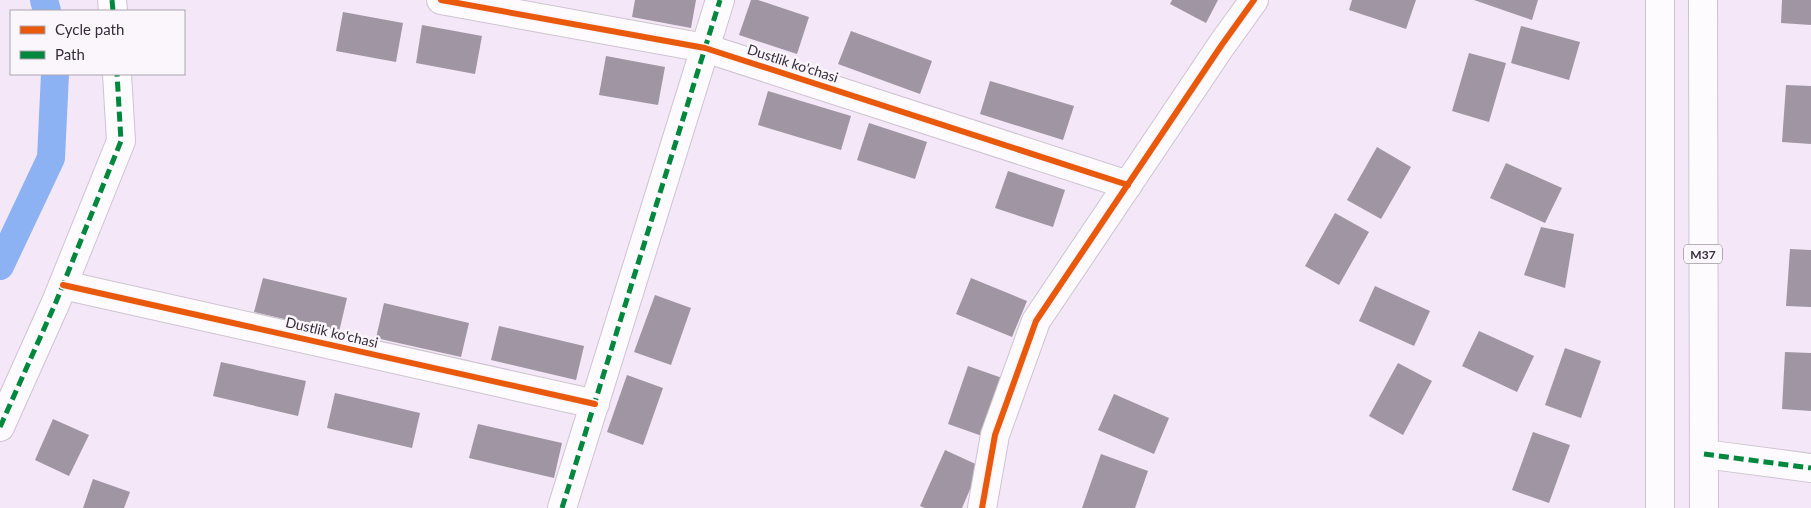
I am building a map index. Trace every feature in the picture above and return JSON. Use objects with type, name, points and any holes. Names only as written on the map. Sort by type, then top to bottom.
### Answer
[{"type":"main road","name":"Dustlik ko'chasi","points":[[441,0],[705,48],[1128,185]]},
{"type":"main road","points":[[562,508],[720,0]]},
{"type":"main road","points":[[982,508],[995,436],[1036,321],[1254,0]]},
{"type":"main road","points":[[1660,0],[1660,508]]},
{"type":"main road","name":"M37","points":[[1703,0],[1704,508]]},
{"type":"main road","points":[[0,427],[63,285],[122,141],[117,75]]},
{"type":"main road","name":"Dustlik ko'chasi","points":[[63,285],[595,404]]},
{"type":"main road","points":[[1704,454],[1811,468]]},
{"type":"building","points":[[635,0],[696,0],[691,28],[632,17]]},
{"type":"building","points":[[751,0],[758,0],[809,17],[797,54],[739,35]]},
{"type":"building","points":[[1172,0],[1218,0],[1206,23],[1170,4]]},
{"type":"building","points":[[1352,0],[1416,0],[1406,29],[1349,10]]},
{"type":"building","points":[[1474,0],[1538,0],[1532,20]]},
{"type":"building","points":[[1782,0],[1811,0],[1811,25],[1781,23]]},
{"type":"building","points":[[343,12],[403,23],[396,62],[336,51]]},
{"type":"building","points":[[422,25],[482,36],[475,74],[416,63]]},
{"type":"building","points":[[1521,26],[1580,42],[1569,80],[1511,63]]},
{"type":"building","points":[[851,31],[932,61],[920,94],[838,64]]},
{"type":"building","points":[[1469,53],[1506,63],[1489,122],[1452,111]]},
{"type":"building","points":[[606,56],[665,67],[658,105],[599,95]]},
{"type":"building","points":[[990,81],[1074,106],[1063,140],[980,114]]},
{"type":"building","points":[[1786,85],[1811,86],[1811,144],[1782,142]]},
{"type":"building","points":[[768,91],[851,116],[841,150],[758,125]]},
{"type":"building","points":[[869,123],[927,142],[915,179],[857,160]]},
{"type":"building","points":[[1377,147],[1411,167],[1381,219],[1347,200]]},
{"type":"building","points":[[1506,163],[1562,188],[1545,223],[1490,198]]},
{"type":"building","points":[[1008,171],[1065,190],[1053,227],[995,208]]},
{"type":"building","points":[[1335,213],[1369,232],[1339,285],[1305,266]]},
{"type":"building","points":[[1541,227],[1574,234],[1565,288],[1524,275]]},
{"type":"building","points":[[1790,249],[1811,250],[1811,307],[1786,306]]},
{"type":"building","points":[[263,278],[347,298],[339,332],[254,312]]},
{"type":"building","points":[[971,278],[1027,301],[1012,337],[956,314]]},
{"type":"building","points":[[1375,286],[1430,311],[1414,346],[1359,321]]},
{"type":"building","points":[[655,295],[691,308],[671,365],[634,352]]},
{"type":"building","points":[[384,303],[469,323],[461,357],[376,338]]},
{"type":"building","points":[[499,326],[584,346],[576,380],[491,360]]},
{"type":"building","points":[[1479,331],[1534,356],[1517,392],[1462,366]]},
{"type":"building","points":[[1565,348],[1601,361],[1581,418],[1545,405]]},
{"type":"building","points":[[1785,352],[1811,353],[1811,411],[1782,409]]},
{"type":"building","points":[[221,362],[306,381],[298,416],[213,396]]},
{"type":"building","points":[[1398,363],[1432,381],[1403,435],[1369,416]]},
{"type":"building","points":[[968,366],[1005,379],[985,437],[948,424]]},
{"type":"building","points":[[627,375],[663,388],[643,445],[607,432]]},
{"type":"building","points":[[335,393],[420,413],[412,448],[327,428]]},
{"type":"building","points":[[1114,394],[1169,418],[1154,454],[1098,430]]},
{"type":"building","points":[[53,419],[89,435],[69,476],[35,460]]},
{"type":"building","points":[[478,424],[562,443],[554,478],[469,458]]},
{"type":"building","points":[[1533,432],[1570,445],[1549,503],[1512,490]]},
{"type":"building","points":[[945,450],[980,466],[962,508],[925,508],[920,506]]},
{"type":"building","points":[[1101,454],[1148,471],[1135,508],[1082,508]]},
{"type":"building","points":[[93,479],[130,492],[124,508],[83,508]]},
{"type":"waterway","points":[[44,0],[47,10]]},
{"type":"waterway","points":[[0,266],[51,158],[55,75]]},
{"type":"marked path","points":[[112,0],[113,10]]},
{"type":"marked path","points":[[562,508],[720,0]]},
{"type":"marked path","points":[[0,427],[56,302],[121,141],[117,75]]},
{"type":"marked path","points":[[1704,454],[1811,468]]},
{"type":"cycle path","points":[[441,0],[705,48],[1128,185]]},
{"type":"cycle path","points":[[982,508],[995,435],[1036,321],[1254,0]]},
{"type":"cycle path","points":[[63,285],[595,404]]}]
